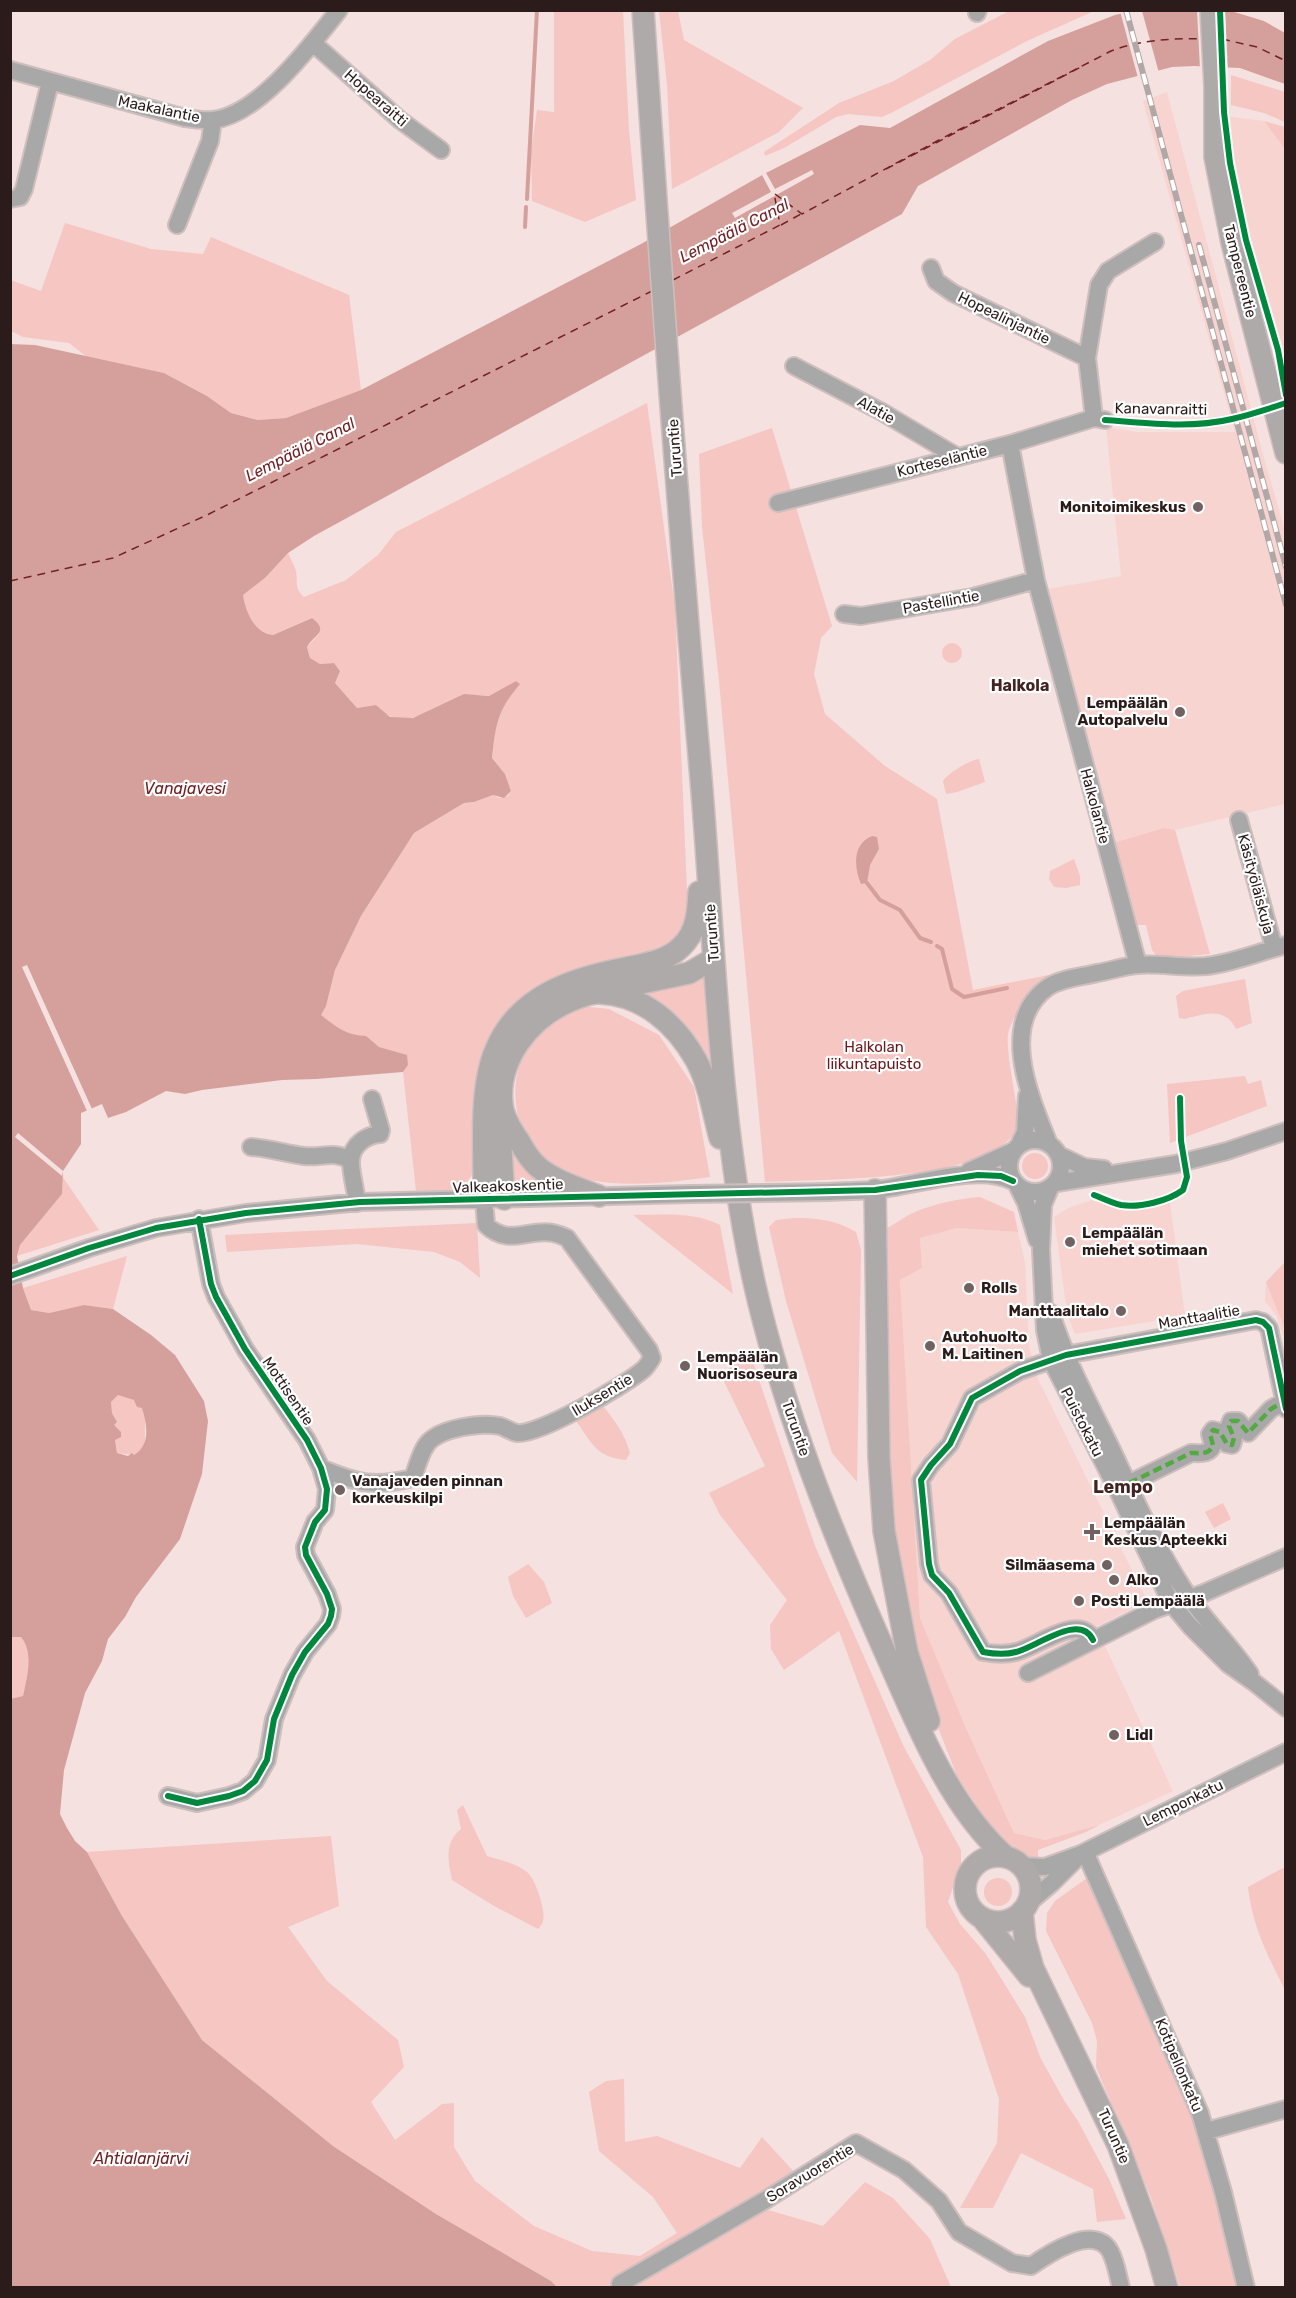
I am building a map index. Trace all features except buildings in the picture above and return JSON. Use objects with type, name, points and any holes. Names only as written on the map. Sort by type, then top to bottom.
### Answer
[{"type":"main road","name":"Turuntie","points":[[642,10],[713,959],[722,1058],[745,1233],[754,1282],[779,1378],[817,1489],[910,1708],[966,1813],[979,1852],[976,1865]]},
{"type":"main road","name":"Tampereentie","points":[[1211,10],[1215,86],[1215,157],[1232,243],[1286,453]]},
{"type":"main road","points":[[494,1199],[485,1103],[490,1066],[503,1034],[519,1012],[542,995],[568,983],[660,960],[681,948],[695,927],[699,888],[701,780]]},
{"type":"main road","points":[[494,1199],[503,1087],[507,1067],[515,1048],[524,1035],[554,1008],[598,992],[689,973],[713,959]]},
{"type":"main road","points":[[598,992],[636,1000],[655,1012],[673,1027],[696,1059],[705,1079],[745,1233]]},
{"type":"main road","points":[[502,1106],[513,1133],[538,1167],[570,1185],[599,1196]]},
{"type":"main road","points":[[875,1190],[879,1458],[885,1530],[907,1652],[954,1792]]},
{"type":"main road","name":"Turuntie","points":[[966,1813],[1014,1862]]},
{"type":"main road","points":[[988,1858],[1014,1862],[1030,1881],[1031,1892],[1024,1908],[1014,1918],[1004,1921],[993,1922],[982,1918],[968,1902],[965,1891],[966,1880],[976,1865],[988,1858]]},
{"type":"main road","name":"Turuntie","points":[[1024,1908],[1023,1927],[1028,1955],[1043,1992],[1119,2145],[1156,2249],[1167,2288]]},
{"type":"main road","name":"Turuntie","points":[[982,1918],[1043,1992]]},
{"type":"street","name":"Maakalantie","points":[[10,70],[185,118],[213,120],[240,112],[258,100],[313,43],[339,10]]},
{"type":"street","name":"Hopearaitti","points":[[313,43],[400,120],[441,150]]},
{"type":"street","points":[[10,199],[20,197],[24,189],[50,82]]},
{"type":"street","points":[[177,225],[210,141],[213,120]]},
{"type":"street","points":[[1087,358],[1099,285],[1108,271],[1155,242]]},
{"type":"street","name":"Hopealinjantie","points":[[931,268],[936,281],[953,293],[1087,358]]},
{"type":"street","name":"Korteseläntie","points":[[778,503],[1099,419],[1087,358]]},
{"type":"street","name":"Alatie","points":[[794,366],[882,412],[956,456]]},
{"type":"street","name":"Halkolantie","points":[[1010,444],[1036,580],[1138,965]]},
{"type":"street","name":"Pastellintie","points":[[844,614],[861,616],[973,597],[1036,580]]},
{"type":"street","name":"Käsityöläiskuja","points":[[1239,820],[1280,946]]},
{"type":"street","points":[[1280,946],[1240,959],[1206,966],[1138,965],[1062,981],[1049,987],[1038,996],[1027,1013],[1021,1039],[1028,1092],[1025,1132],[1009,1167],[1016,1184],[1034,1193],[1053,1186],[1211,1156],[1286,1131]]},
{"type":"street","points":[[1028,1092],[1061,1169],[1053,1186]]},
{"type":"street","points":[[357,1203],[351,1161],[355,1148],[366,1137],[380,1134],[381,1130],[372,1099]]},
{"type":"street","points":[[1016,1148],[1035,1140],[1084,1167],[1141,1170]]},
{"type":"street","points":[[251,1147],[271,1148],[308,1156],[336,1154],[351,1161]]},
{"type":"street","name":"Valkeakoskentie","points":[[954,1177],[1016,1148]]},
{"type":"street","name":"Valkeakoskentie","points":[[10,1276],[156,1228],[199,1219],[357,1203],[875,1190],[954,1177],[991,1174],[1016,1184]]},
{"type":"street","name":"Puistokatu","points":[[1016,1184],[1026,1203],[1041,1250]]},
{"type":"street","name":"Puistokatu","points":[[1053,1186],[1042,1205],[1041,1250],[1045,1330],[1123,1486],[1189,1597],[1256,1683]]},
{"type":"street","name":"Iluksentie","points":[[321,1468],[350,1481],[365,1484],[381,1484],[413,1478],[423,1450],[436,1436],[453,1429],[471,1426],[498,1426],[518,1433],[540,1429],[615,1388],[645,1368],[652,1358],[649,1350],[567,1238],[552,1233],[504,1237],[494,1232],[486,1225],[494,1199]]},
{"type":"street","name":"Mottisentie","points":[[168,1797],[197,1803],[243,1791],[255,1781],[267,1760],[274,1719],[292,1674],[305,1652],[328,1624],[332,1609],[327,1594],[309,1562],[305,1546],[315,1522],[325,1510],[327,1489],[321,1468],[307,1440],[245,1349],[216,1297],[211,1284],[199,1219]]},
{"type":"street","name":"Manttaalitie","points":[[1093,1640],[1090,1634],[1081,1628],[1068,1629],[1018,1651],[1006,1654],[983,1652],[949,1593],[933,1575],[929,1564],[921,1480],[925,1472],[950,1444],[972,1398],[1020,1371],[1058,1358],[1228,1324],[1260,1321],[1269,1328],[1284,1405]]},
{"type":"street","points":[[1123,1486],[1191,1453],[1202,1454],[1211,1450],[1213,1445],[1210,1434],[1213,1430],[1220,1432],[1227,1444],[1232,1444],[1234,1438],[1228,1426],[1231,1421],[1238,1421],[1248,1433],[1271,1409],[1284,1405]]},
{"type":"street","name":"Puistokatu","points":[[1123,1486],[1172,1603],[1190,1626],[1228,1664],[1286,1708]]},
{"type":"street","points":[[1028,1673],[1172,1603],[1219,1587],[1286,1557]]},
{"type":"street","name":"Lemponkatu","points":[[1014,1862],[1045,1867],[1083,1853],[1286,1752]]},
{"type":"street","name":"Lemponkatu","points":[[1024,1908],[1083,1853]]},
{"type":"street","name":"Kotipellonkatu","points":[[1083,1853],[1207,2131],[1246,2288]]},
{"type":"street","points":[[1207,2131],[1286,2109]]},
{"type":"street","name":"Soravuorentie","points":[[620,2284],[767,2199],[856,2143],[904,2169],[939,2201],[959,2232],[1012,2263],[1031,2266],[1046,2255],[1079,2240],[1089,2239],[1100,2242],[1109,2249],[1121,2288]]},
{"type":"shaded area","points":[[1167,92],[1285,530],[1285,804],[1175,830],[1164,828],[1113,843],[1043,590],[1121,576],[1106,427],[1137,432],[1235,432],[1143,101]]},
{"type":"shaded area","points":[[1224,116],[1264,121],[1285,149],[1285,372],[1281,371],[1278,350],[1246,240],[1230,163]]},
{"type":"shaded area","points":[[1092,1200],[1123,1209],[1142,1209],[1170,1202],[1185,1316],[1075,1334],[1067,1313],[1054,1217],[1068,1208]]},
{"type":"shaded area","points":[[957,1228],[1018,1232],[1025,1263],[1029,1346],[1038,1379],[1147,1601],[1096,1627],[1173,1791],[1099,1825],[1045,1840],[1014,1833],[965,1726],[920,1618],[900,1280],[922,1268],[920,1238]]},
{"type":"shaded area","points":[[1285,1262],[1285,1342],[1276,1315],[1265,1301],[1266,1282]]},
{"type":"green space","points":[[1011,10],[1094,11],[1027,41],[882,117],[848,114],[836,117],[784,148],[765,156],[764,152],[839,103],[894,81],[930,60],[955,39]]},
{"type":"green space","points":[[554,11],[623,11],[629,130],[636,200],[585,222],[532,201],[531,152],[537,110],[554,112]]},
{"type":"green space","points":[[659,11],[678,11],[684,40],[803,108],[779,132],[672,189],[667,84]]},
{"type":"green space","points":[[1231,75],[1285,92],[1285,122],[1264,113],[1231,105]]},
{"type":"green space","points":[[1264,121],[1285,127],[1285,149]]},
{"type":"green space","points":[[65,223],[151,249],[203,254],[211,237],[349,295],[361,390],[286,418],[259,420],[231,413],[207,396],[164,373],[87,357],[69,343],[23,337],[11,331],[10,280],[41,291]]},
{"type":"green space","points":[[647,403],[675,608],[688,914],[680,933],[666,945],[571,973],[529,994],[512,1009],[498,1026],[486,1048],[477,1074],[474,1107],[476,1166],[471,1177],[466,1183],[456,1188],[416,1191],[403,1072],[408,1065],[406,1056],[379,1047],[366,1037],[336,1027],[320,1015],[326,1006],[335,970],[361,916],[414,833],[464,803],[493,795],[499,798],[508,796],[511,791],[505,774],[492,758],[499,718],[506,702],[519,684],[516,681],[489,696],[464,697],[427,713],[404,719],[390,716],[376,705],[357,708],[335,683],[340,671],[334,663],[320,664],[310,658],[307,647],[319,634],[311,618],[273,635],[267,634],[252,621],[242,595],[266,577],[288,553],[296,571],[298,588],[304,597],[346,580],[378,555],[396,532]]},
{"type":"green space","name":"Halkolan liikuntapuisto","points":[[772,428],[832,626],[821,638],[814,674],[825,714],[885,766],[937,799],[973,990],[1064,972],[1032,991],[1019,1009],[1009,1029],[1008,1048],[1017,1115],[1014,1133],[997,1149],[971,1161],[899,1175],[765,1182],[719,681],[702,527],[699,454]]},
{"type":"green space","points":[[948,643],[956,643],[962,649],[962,657],[956,663],[948,663],[942,657],[942,649]]},
{"type":"green space","points":[[979,759],[985,782],[946,794],[943,781],[965,764]]},
{"type":"green space","points":[[1164,828],[1175,830],[1210,954],[1159,959],[1152,950],[1146,925],[1134,925],[1113,843]]},
{"type":"green space","points":[[1074,859],[1080,876],[1080,885],[1066,888],[1054,887],[1049,879],[1050,871]]},
{"type":"green space","points":[[704,977],[711,1077],[623,991]]},
{"type":"green space","points":[[1245,979],[1252,1023],[1236,1029],[1226,1017],[1220,1014],[1179,1018],[1176,996],[1183,991]]},
{"type":"green space","points":[[581,1006],[609,1009],[659,1035],[694,1087],[710,1177],[630,1184],[590,1180],[554,1168],[540,1158],[529,1144],[517,1110],[515,1092],[522,1058],[530,1043],[547,1025]]},
{"type":"green space","points":[[1245,1076],[1248,1084],[1261,1080],[1267,1106],[1170,1143],[1167,1084]]},
{"type":"green space","points":[[507,1128],[556,1189],[509,1189]]},
{"type":"green space","points":[[1035,1153],[1044,1157],[1048,1166],[1044,1175],[1035,1179],[1026,1175],[1022,1166],[1026,1157]]},
{"type":"green space","points":[[62,1176],[99,1230],[17,1256],[20,1245],[62,1194]]},
{"type":"green space","points":[[980,1197],[1014,1212],[1018,1232],[957,1228],[920,1238],[922,1268],[900,1280],[920,1618],[965,1726],[1014,1833],[1045,1840],[1099,1825],[1038,1850],[1038,1864],[1021,1859],[1010,1852],[957,1776],[939,1730],[912,1638],[892,1520],[882,1230],[931,1206]]},
{"type":"green space","points":[[633,1215],[689,1216],[720,1225],[733,1294]]},
{"type":"green space","points":[[794,1218],[826,1220],[849,1228],[856,1232],[861,1250],[857,1482],[832,1453],[786,1301],[769,1227],[776,1220]]},
{"type":"green space","points":[[477,1223],[480,1278],[460,1262],[434,1252],[357,1244],[227,1252],[225,1235]]},
{"type":"green space","points":[[127,1256],[113,1309],[84,1305],[49,1313],[31,1310],[23,1288]]},
{"type":"green space","points":[[1285,1262],[1285,1329],[1266,1282]]},
{"type":"green space","points":[[751,1356],[815,1546],[904,1747],[961,1850],[961,1864],[948,1902],[960,1924],[986,1954],[1025,2017],[1041,2059],[1109,2179],[1126,2219],[1097,2222],[1093,2189],[1021,2153],[993,2208],[960,2208],[997,2143],[999,2099],[958,1974],[926,1927],[923,1857],[839,1631],[784,1670],[771,1649],[770,1625],[787,1600],[720,1515],[709,1493],[765,1466],[720,1373]]},
{"type":"green space","points":[[118,1395],[135,1400],[145,1413],[144,1446],[134,1455],[117,1453],[113,1425],[115,1418],[111,1402]]},
{"type":"green space","points":[[603,1406],[625,1440],[630,1453],[626,1460],[601,1452],[591,1443],[576,1421]]},
{"type":"green space","points":[[1223,1503],[1231,1519],[1214,1528],[1205,1512]]},
{"type":"green space","points":[[528,1564],[544,1582],[552,1603],[526,1618],[513,1596],[508,1577]]},
{"type":"green space","points":[[10,1637],[21,1637],[25,1643],[28,1658],[28,1673],[23,1696],[11,1699]]},
{"type":"green space","points":[[463,1805],[487,1856],[518,1866],[530,1875],[539,1895],[544,1916],[538,1929],[452,1880],[449,1852],[452,1840],[461,1829],[457,1810]]},
{"type":"green space","points":[[331,1836],[339,1906],[288,1927],[327,1981],[398,2040],[404,2067],[371,2102],[395,2140],[442,2104],[454,2103],[454,2147],[475,2181],[534,2226],[592,2251],[640,2256],[677,2233],[653,2197],[599,2151],[589,2092],[606,2081],[624,2079],[625,2142],[657,2136],[740,2168],[762,2137],[796,2174],[768,2210],[823,2226],[865,2182],[893,2198],[930,2239],[951,2287],[557,2287],[551,2281],[436,2214],[333,2146],[202,2040],[122,1916],[87,1852]]},
{"type":"green space","points":[[1283,1868],[1286,1869],[1285,1990],[1257,1928],[1248,1887]]},
{"type":"green space","points":[[998,1878],[1008,1882],[1012,1892],[1008,1902],[998,1906],[988,1902],[984,1892],[988,1882]]},
{"type":"green space","points":[[1087,1878],[1199,2133],[1238,2287],[1180,2287],[1151,2198],[1096,2067],[1097,2041],[1092,2023],[1046,1931],[1047,1913],[1055,1901]]},
{"type":"water","points":[[1135,10],[1231,11],[1264,21],[1285,33],[1285,84],[1240,68],[1172,67],[1107,84],[1072,100],[918,186],[902,214],[314,536],[288,553],[266,577],[243,595],[252,621],[267,634],[273,635],[312,618],[320,630],[307,647],[310,658],[320,664],[334,663],[340,671],[335,683],[357,708],[376,705],[390,717],[413,718],[464,694],[489,696],[516,681],[520,684],[506,702],[499,718],[492,758],[505,774],[511,791],[504,798],[493,795],[464,803],[414,833],[361,916],[335,970],[326,1006],[321,1015],[347,1032],[366,1036],[379,1047],[407,1055],[408,1065],[403,1072],[282,1080],[185,1094],[166,1091],[126,1112],[108,1118],[102,1104],[81,1113],[81,1144],[63,1171],[62,1194],[20,1245],[17,1256],[23,1288],[31,1310],[49,1313],[84,1305],[113,1309],[175,1355],[204,1401],[208,1421],[202,1474],[180,1539],[136,1597],[125,1617],[108,1639],[102,1661],[85,1693],[64,1770],[60,1814],[75,1841],[87,1852],[122,1916],[202,2040],[333,2146],[436,2214],[551,2281],[557,2287],[11,2287],[10,1699],[23,1696],[28,1673],[28,1658],[25,1643],[21,1637],[10,1637],[10,344],[35,345],[164,373],[207,396],[231,413],[258,420],[286,418],[361,390],[641,244],[764,174],[860,125],[890,128],[1048,41],[1115,15]],"holes":[[[118,1395],[134,1400],[137,1407],[142,1408],[146,1434],[139,1451],[128,1456],[117,1453],[115,1440],[121,1437],[121,1432],[114,1425],[117,1422],[112,1413],[111,1402]]]},
{"type":"water","points":[[872,836],[877,837],[879,849],[870,865],[867,883],[861,884],[856,857],[861,845]]},
{"type":"pier","points":[[1120,11],[1142,11],[1159,73],[1138,78]]},
{"type":"pier","points":[[1197,11],[1225,11],[1228,70],[1200,69]]},
{"type":"pier","points":[[812,170],[814,174],[735,218],[732,213],[771,192],[761,173],[765,171],[775,189]]},
{"type":"pier","points":[[27,965],[92,1109],[87,1111],[22,967]]},
{"type":"pier","points":[[18,1133],[63,1171],[62,1176],[15,1137]]},
{"type":"waterway","points":[[527,199],[537,10]]},
{"type":"waterway","points":[[525,227],[526,207]]},
{"type":"waterway","points":[[867,883],[880,900],[900,910],[920,938],[931,942]]},
{"type":"waterway","points":[[937,946],[942,949],[952,989],[964,997],[1007,988]]},
{"type":"ferry route","points":[[775,194],[802,214],[1111,51],[1156,40],[1202,39]]},
{"type":"ferry route","points":[[1222,39],[1257,47],[1286,61]]},
{"type":"ferry route","points":[[886,169],[1081,67]]},
{"type":"ferry route","points":[[673,280],[780,225],[774,193]]},
{"type":"ferry route","points":[[781,225],[801,214]]},
{"type":"ferry route","points":[[10,581],[113,558],[209,514],[652,291]]},
{"type":"railway","points":[[1126,10],[1286,605]]},
{"type":"railway","points":[[1199,245],[1286,567]]},
{"type":"marked path","points":[[1117,1489],[1191,1453],[1204,1453],[1209,1450],[1213,1445],[1210,1434],[1213,1430],[1220,1432],[1227,1444],[1232,1445],[1234,1438],[1229,1426],[1231,1421],[1238,1421],[1248,1433],[1271,1409],[1283,1402]]},
{"type":"cycle path","points":[[1220,10],[1224,112],[1230,163],[1246,240],[1278,350],[1286,395]]},
{"type":"cycle path","name":"Kanavanraitti","points":[[1105,420],[1200,424],[1239,417],[1286,403]]},
{"type":"cycle path","points":[[1094,1195],[1121,1205],[1137,1205],[1162,1200],[1183,1190],[1187,1177],[1181,1141],[1180,1098]]},
{"type":"cycle path","points":[[10,1276],[89,1248],[156,1228],[246,1213],[360,1202],[875,1190],[978,1175],[1001,1176],[1013,1181]]},
{"type":"cycle path","points":[[168,1796],[197,1803],[243,1791],[255,1781],[267,1760],[274,1719],[292,1675],[305,1652],[328,1624],[332,1609],[327,1594],[306,1555],[305,1547],[315,1522],[325,1510],[327,1489],[321,1468],[307,1440],[245,1349],[216,1297],[211,1284],[199,1219]]},
{"type":"cycle path","points":[[1093,1640],[1087,1632],[1078,1629],[1068,1630],[1016,1652],[1008,1654],[983,1652],[949,1593],[932,1575],[921,1480],[950,1444],[972,1398],[1020,1371],[1066,1355],[1256,1320],[1263,1322],[1269,1328],[1286,1409]]},
{"type":"place","name":"Monitoimikeskus","points":[[1198,507]]},
{"type":"place","name":"Lempäälän Autopalvelu","points":[[1180,712]]},
{"type":"place","name":"Lempäälän miehet sotimaan","points":[[1070,1242]]},
{"type":"place","name":"Rolls","points":[[969,1288]]},
{"type":"place","name":"Manttaalitalo","points":[[1121,1311]]},
{"type":"place","name":"Autohuolto M. Laitinen","points":[[930,1346]]},
{"type":"place","name":"Lempäälän Nuorisoseura","points":[[685,1366]]},
{"type":"place","name":"Vanajaveden pinnan korkeuskilpi","points":[[340,1490]]},
{"type":"place","name":"Lempäälän Keskus Apteekki","points":[[1092,1532]]},
{"type":"place","name":"Silmäasema","points":[[1107,1565]]},
{"type":"place","name":"Alko","points":[[1114,1580]]},
{"type":"place","name":"Posti Lempäälä","points":[[1079,1601]]},
{"type":"place","name":"Lidl","points":[[1114,1735]]},
{"type":"district","name":"Halkola","points":[[1020,685]]},
{"type":"district","name":"Lempo","points":[[1123,1487]]},
{"type":"water label","name":"Lempäälä Canal","points":[[734,230]]},
{"type":"water label","name":"Lempäälä Canal","points":[[300,449]]},
{"type":"water label","name":"Vanajavesi","points":[[185,788]]},
{"type":"water label","name":"Ahtialanjärvi","points":[[141,2158]]}]
